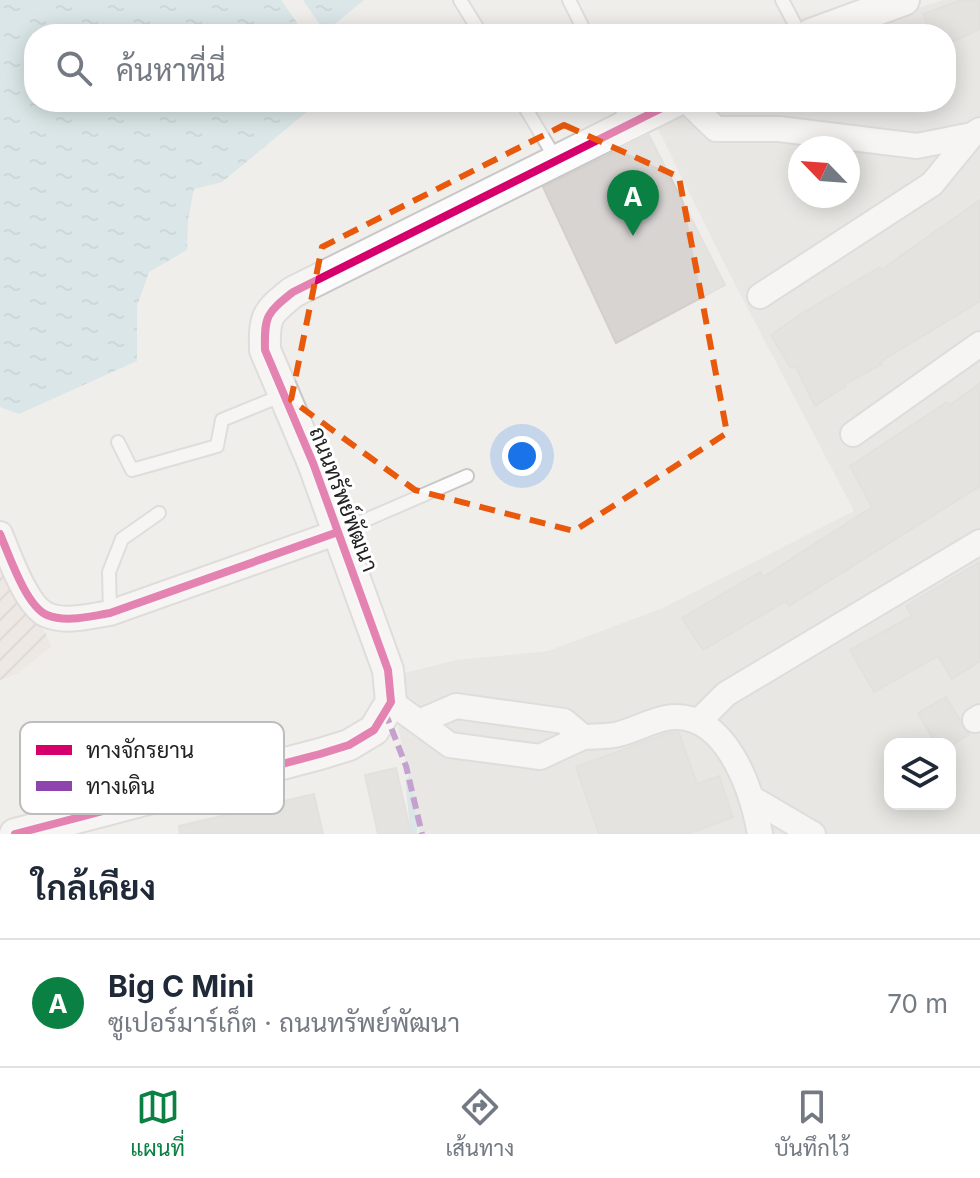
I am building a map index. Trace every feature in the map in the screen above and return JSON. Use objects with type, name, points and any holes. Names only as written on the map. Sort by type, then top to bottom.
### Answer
[{"type":"street","points":[[838,24],[904,0]]},
{"type":"street","points":[[698,112],[716,129],[779,129],[917,146],[976,133]]},
{"type":"street","name":"ถนนทรัพย์พัฒนา","points":[[391,702],[388,670],[313,463],[265,350],[265,330],[270,311],[293,292],[557,161],[624,113]]},
{"type":"street","points":[[760,296],[932,184],[976,133]]},
{"type":"street","points":[[853,434],[980,344]]},
{"type":"street","points":[[0,534],[27,594],[46,615],[74,619],[110,613],[338,532]]},
{"type":"street","points":[[700,720],[726,694],[980,542]]},
{"type":"street","points":[[284,762],[349,745],[374,730],[391,702],[450,745],[540,757],[583,737],[617,735],[668,717],[700,720],[720,736],[753,799],[760,834]]},
{"type":"street","points":[[419,722],[456,706],[564,721],[583,737]]},
{"type":"street","points":[[753,799],[813,834]]},
{"type":"street","points":[[15,834],[90,814]]},
{"type":"lane","points":[[460,0],[475,24]]},
{"type":"lane","points":[[569,0],[581,24]]},
{"type":"lane","points":[[782,0],[795,24]]},
{"type":"lane","points":[[528,112],[557,161]]},
{"type":"lane","points":[[118,442],[132,470],[145,467],[217,446],[222,420],[283,395]]},
{"type":"lane","points":[[338,532],[467,476]]},
{"type":"lane","points":[[110,613],[109,572],[122,539],[159,513]]},
{"type":"highlighted area","points":[[564,125],[679,177],[727,433],[574,531],[415,490],[291,400],[322,247]]},
{"type":"shaded area","points":[[943,0],[980,0],[980,834],[420,834],[398,727],[404,673],[456,660],[548,651],[663,608],[854,511],[726,267],[656,125],[680,112],[956,112],[956,24],[867,24]]},
{"type":"shaded area","points":[[0,546],[52,646],[17,674],[0,680]]},
{"type":"water","points":[[0,0],[281,0],[298,24],[24,24],[24,112],[307,112],[222,182],[194,189],[188,220],[187,250],[149,272],[137,306],[137,361],[19,414],[0,407]]},
{"type":"water","points":[[303,0],[364,0],[335,24],[320,24]]},
{"type":"building","points":[[961,0],[980,0],[980,29],[956,40],[956,24],[927,24],[923,14]]},
{"type":"building","points":[[649,135],[725,285],[616,343],[543,187]]},
{"type":"building","points":[[980,200],[980,301],[845,384],[815,406],[795,366],[791,368],[771,335],[880,267],[881,270]]},
{"type":"building","points":[[980,383],[980,486],[789,606],[786,601],[703,650],[682,618],[760,572],[763,577],[872,507],[850,466]]},
{"type":"building","points":[[980,562],[980,661],[952,679],[938,656],[874,692],[850,650],[912,616],[906,606]]},
{"type":"building","points":[[946,697],[969,735],[956,742],[956,738],[933,738],[918,713]]},
{"type":"building","points":[[668,733],[679,733],[697,784],[719,776],[733,817],[688,834],[599,834],[576,767]]},
{"type":"building","points":[[396,768],[411,834],[378,834],[365,775]]},
{"type":"building","points":[[314,794],[323,834],[180,834],[179,826],[230,814],[284,814],[284,801]]},
{"type":"waterway","points":[[409,781],[414,834]]},
{"type":"marked path","points":[[385,712],[406,766],[422,834]]},
{"type":"cycle path","points":[[284,763],[349,745],[374,730],[391,702],[388,670],[313,463],[265,350],[265,329],[269,316],[293,292],[654,112]]},
{"type":"cycle path","points":[[0,534],[32,602],[47,615],[70,619],[110,613],[338,532]]},
{"type":"cycle path","points":[[15,834],[91,814]]},
{"type":"place","name":"Big C Mini","points":[[633,236]]}]
